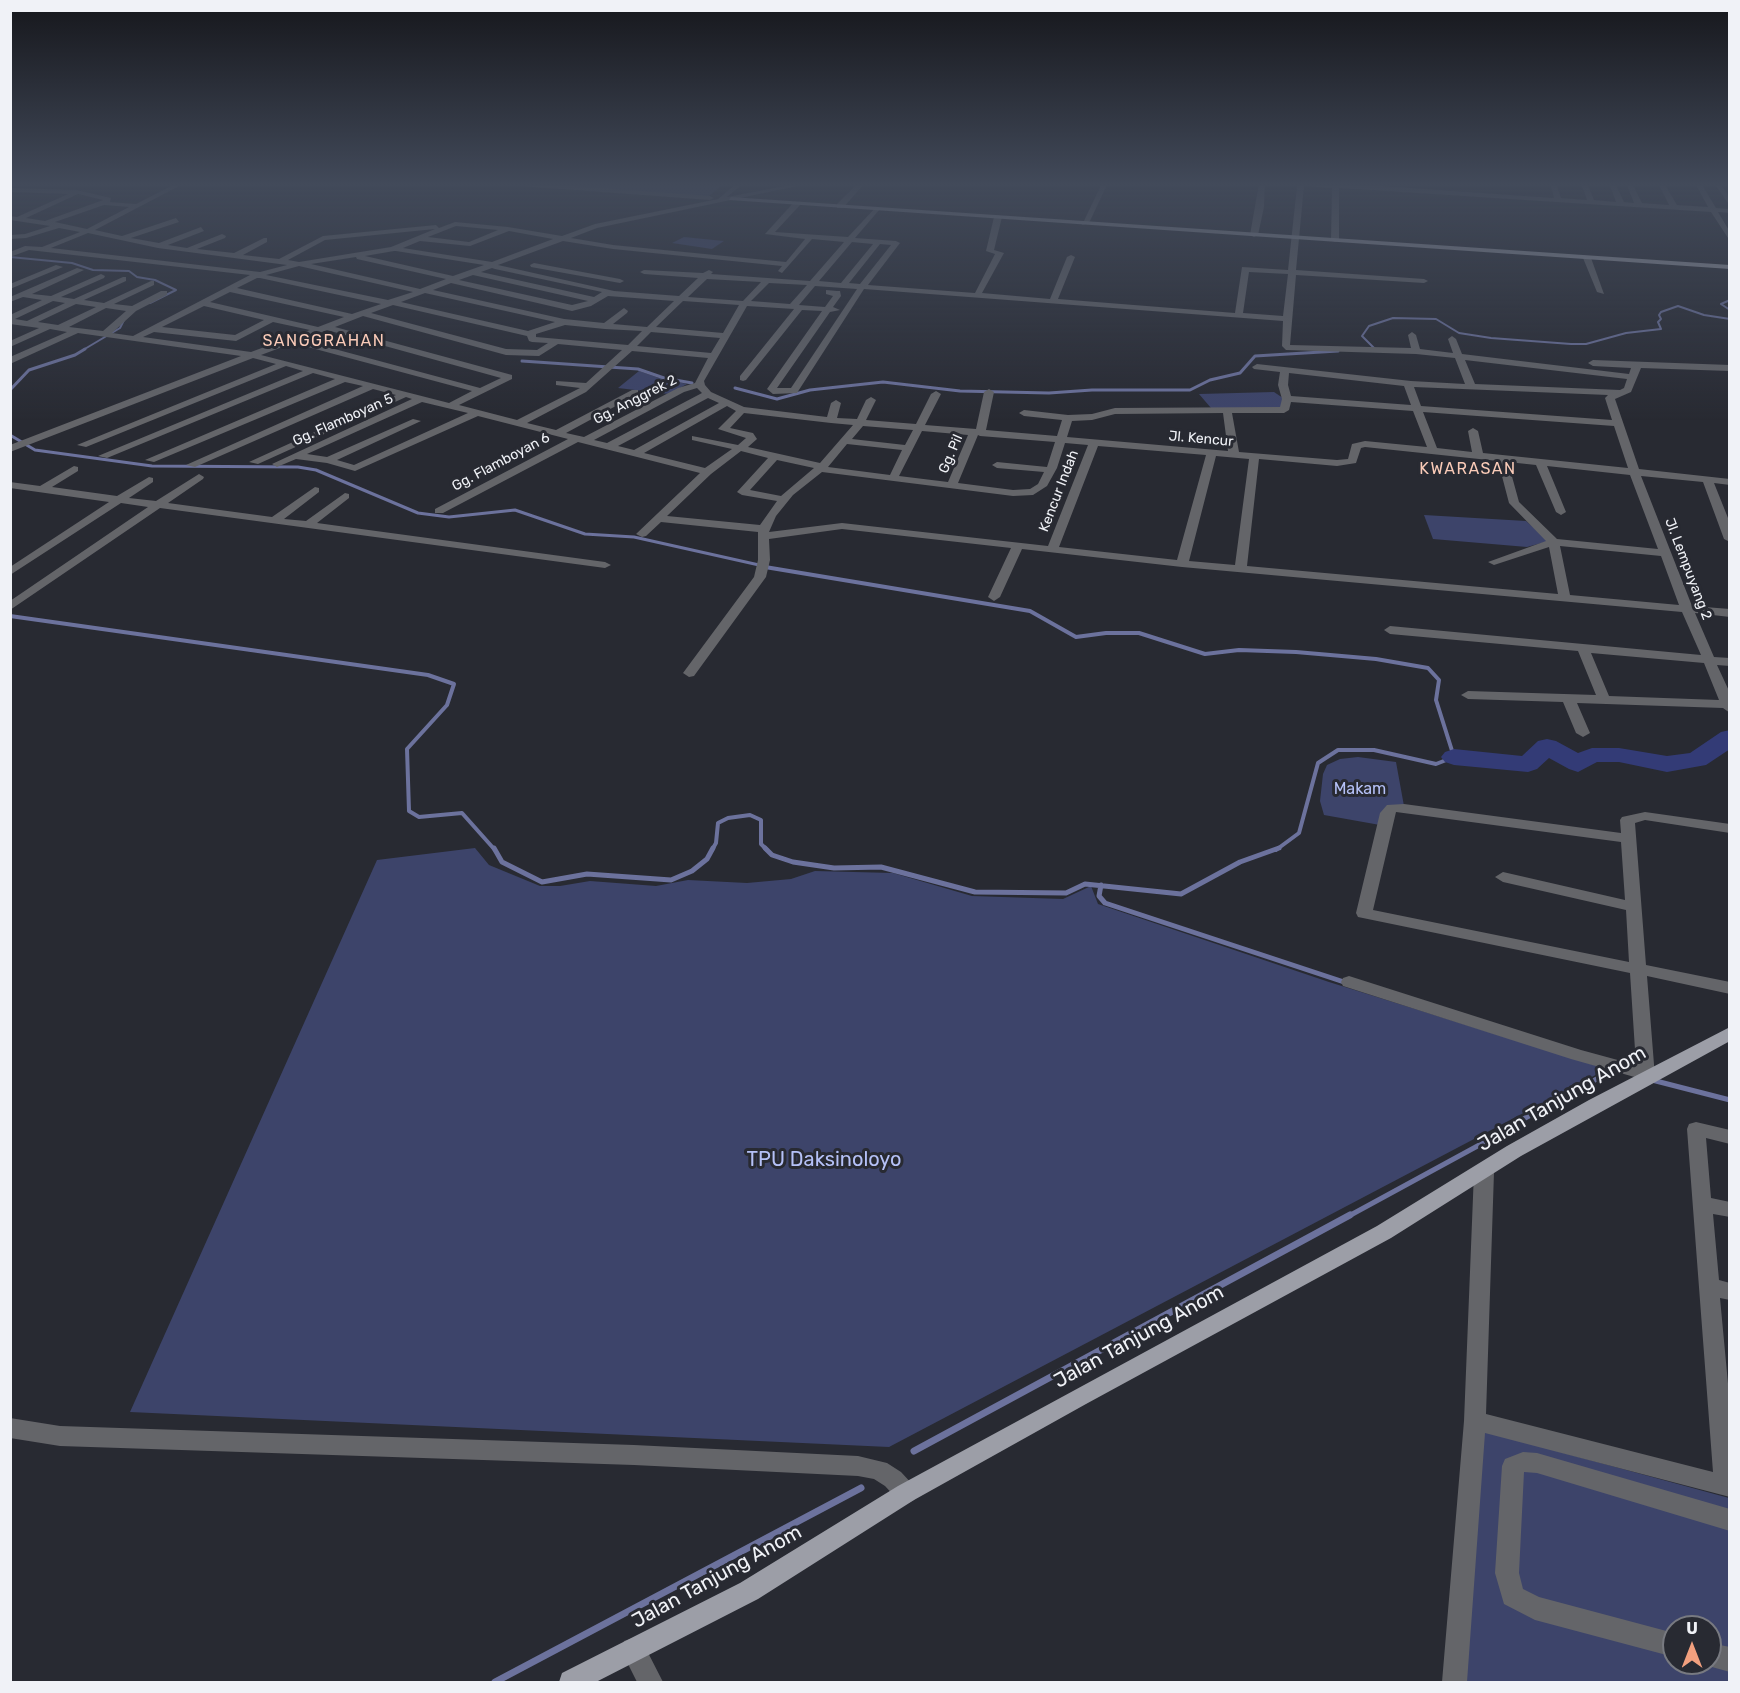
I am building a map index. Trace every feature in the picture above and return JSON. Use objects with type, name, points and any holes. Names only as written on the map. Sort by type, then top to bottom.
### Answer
[{"type":"main road","points":[[1651,262],[1730,267]]},
{"type":"main road","name":"Jalan Tanjung Anom","points":[[571,1683],[749,1591],[906,1493],[1078,1397],[1384,1232],[1484,1172],[1514,1151],[1646,1076],[1730,1033]]},
{"type":"street","points":[[153,262],[258,275],[530,334],[564,322]]},
{"type":"street","points":[[286,262],[564,322],[724,336]]},
{"type":"street","points":[[135,339],[258,275],[311,262]]},
{"type":"street","points":[[380,262],[572,308],[595,300],[610,291],[471,262]]},
{"type":"street","points":[[16,446],[497,262]]},
{"type":"street","points":[[521,262],[620,281]]},
{"type":"street","points":[[517,424],[570,399],[588,386],[720,262]]},
{"type":"street","points":[[766,262],[787,264]]},
{"type":"street","points":[[743,378],[797,307],[811,283],[830,262]]},
{"type":"street","points":[[844,285],[862,262]]},
{"type":"street","points":[[829,292],[837,295],[772,389],[773,391],[794,390],[862,287],[881,262]]},
{"type":"street","points":[[977,296],[995,262]]},
{"type":"street","points":[[1053,302],[1069,262]]},
{"type":"street","points":[[1293,262],[1286,346],[1291,349],[1416,351],[1632,377]]},
{"type":"street","points":[[1589,262],[1601,291]]},
{"type":"street","points":[[699,385],[699,379],[744,304],[787,264]]},
{"type":"street","points":[[10,287],[59,267]]},
{"type":"street","points":[[178,277],[199,267]]},
{"type":"street","points":[[1239,315],[1245,269],[1424,281]]},
{"type":"street","points":[[10,300],[80,270]]},
{"type":"street","points":[[472,272],[595,300]]},
{"type":"street","points":[[644,272],[1287,319]]},
{"type":"street","points":[[10,320],[102,276]]},
{"type":"street","points":[[10,335],[123,279]]},
{"type":"street","points":[[58,328],[151,283]]},
{"type":"street","points":[[520,296],[539,287]]},
{"type":"street","points":[[229,289],[358,315],[506,352],[539,352],[555,342]]},
{"type":"street","points":[[105,335],[133,309],[164,293]]},
{"type":"street","points":[[605,293],[846,311]]},
{"type":"street","points":[[23,295],[133,309]]},
{"type":"street","points":[[203,303],[323,328],[508,377],[448,407]]},
{"type":"street","points":[[605,326],[624,311]]},
{"type":"street","points":[[152,329],[236,338],[272,319]]},
{"type":"street","points":[[10,320],[252,355],[707,472]]},
{"type":"street","points":[[10,344],[48,327]]},
{"type":"street","points":[[10,361],[75,331]]},
{"type":"street","points":[[530,334],[532,339],[555,342],[632,347],[713,356]]},
{"type":"street","points":[[1412,335],[1416,351]]},
{"type":"street","points":[[1452,339],[1471,386]]},
{"type":"street","points":[[293,340],[482,391]]},
{"type":"street","points":[[1556,390],[1560,356]]},
{"type":"street","points":[[82,445],[286,363]]},
{"type":"street","points":[[1593,363],[1730,368]]},
{"type":"street","points":[[1257,367],[1408,384],[1621,393],[1628,390],[1636,366]]},
{"type":"street","points":[[103,456],[313,370]]},
{"type":"street","points":[[1285,370],[1283,385],[1291,420]]},
{"type":"street","points":[[150,460],[343,378]]},
{"type":"street","points":[[254,462],[405,395],[443,381]]},
{"type":"street","points":[[559,383],[588,386]]},
{"type":"street","points":[[1408,384],[1433,451]]},
{"type":"street","name":"Jl. Kencur","points":[[699,385],[708,394],[742,410],[860,423],[1341,463],[1352,461],[1356,446],[1362,444],[1730,482]]},
{"type":"street","name":"Gg. Anggrek 2","points":[[580,440],[681,390],[699,385]]},
{"type":"street","points":[[191,465],[372,386]]},
{"type":"street","points":[[556,434],[635,392]]},
{"type":"street","name":"Gg. Pil","points":[[952,485],[977,433],[989,392]]},
{"type":"street","name":"Jl. Lempuyang 2","points":[[1621,393],[1610,398],[1635,472],[1687,609],[1729,706]]},
{"type":"street","points":[[608,447],[708,394]]},
{"type":"street","points":[[893,478],[936,394]]},
{"type":"street","name":"Gg. Flamboyan 5","points":[[277,464],[420,399]]},
{"type":"street","points":[[689,673],[756,584],[763,564],[764,532],[782,500],[821,468],[860,423],[871,400]]},
{"type":"street","points":[[635,454],[726,403]]},
{"type":"street","points":[[831,420],[836,403]]},
{"type":"street","points":[[1024,413],[1068,418],[1092,417],[1111,411],[1171,404],[1227,409],[1286,404],[1418,409],[1619,423]]},
{"type":"street","points":[[1227,409],[1233,455]]},
{"type":"street","points":[[642,534],[707,472],[752,437],[722,428],[742,410]]},
{"type":"street","points":[[388,414],[442,428]]},
{"type":"street","points":[[295,456],[328,460],[355,468],[475,414]]},
{"type":"street","points":[[696,438],[821,468],[1028,494],[1040,489],[1051,470],[1068,418]]},
{"type":"street","points":[[328,460],[416,421]]},
{"type":"street","points":[[1474,431],[1478,456]]},
{"type":"street","name":"Gg. Flamboyan 6","points":[[439,511],[580,440]]},
{"type":"street","points":[[845,441],[909,448]]},
{"type":"street","name":"Kencur Indah","points":[[1052,550],[1094,443]]},
{"type":"street","points":[[1182,564],[1212,453]]},
{"type":"street","points":[[775,456],[742,492],[782,500]]},
{"type":"street","points":[[1240,567],[1254,456]]},
{"type":"street","points":[[1502,458],[1514,504],[1554,542],[1564,597]]},
{"type":"street","points":[[1540,462],[1561,512]]},
{"type":"street","points":[[997,465],[1051,470]]},
{"type":"street","points":[[42,489],[74,469]]},
{"type":"street","points":[[10,607],[200,477]]},
{"type":"street","points":[[1707,479],[1730,539]]},
{"type":"street","points":[[10,572],[149,480]]},
{"type":"street","points":[[10,484],[605,565]]},
{"type":"street","points":[[10,497],[28,487]]},
{"type":"street","points":[[275,520],[315,490]]},
{"type":"street","points":[[308,525],[345,495]]},
{"type":"street","points":[[657,518],[764,532],[842,526],[1182,564],[1730,612]]},
{"type":"street","points":[[1494,562],[1554,542],[1666,553]]},
{"type":"street","points":[[994,597],[1017,547]]},
{"type":"street","points":[[1390,630],[1730,662]]},
{"type":"street","points":[[1583,648],[1604,699]]},
{"type":"street","points":[[1468,695],[1729,706]]},
{"type":"street","points":[[1568,698],[1583,734]]},
{"type":"street","points":[[1627,838],[1392,808],[1387,813],[1364,913],[1730,988]]},
{"type":"street","points":[[1350,982],[1646,1076],[1627,820],[1636,816],[1730,829]]},
{"type":"street","points":[[1503,877],[1634,907]]},
{"type":"street","points":[[1475,1420],[1727,1480],[1723,1383],[1709,1287],[1696,1129],[1730,1137]]},
{"type":"street","points":[[1454,1683],[1475,1420],[1484,1172]]},
{"type":"street","points":[[1701,1204],[1730,1210]]},
{"type":"street","points":[[1709,1287],[1730,1292]]},
{"type":"street","points":[[10,1428],[60,1436],[622,1455],[858,1466],[879,1470],[893,1479],[906,1493]]},
{"type":"street","points":[[1662,1642],[1535,1608],[1513,1596],[1507,1572],[1513,1466],[1523,1462],[1537,1463],[1730,1520]]},
{"type":"street","points":[[633,1650],[651,1683]]},
{"type":"green space","points":[[639,371],[687,384],[669,394],[618,388]]},
{"type":"green space","points":[[1274,392],[1283,398],[1283,408],[1211,408],[1199,394]]},
{"type":"green space","points":[[1424,515],[1526,521],[1549,541],[1527,547],[1433,539]]},
{"type":"green space","name":"Makam","points":[[1358,757],[1396,762],[1404,806],[1398,806],[1380,825],[1324,815],[1320,801],[1323,774],[1327,765],[1340,759]]},
{"type":"green space","name":"TPU Daksinoloyo","points":[[475,848],[489,865],[540,886],[560,886],[590,881],[656,886],[688,880],[747,883],[791,879],[815,871],[893,873],[972,896],[1063,899],[1091,886],[1098,904],[1329,982],[1607,1069],[889,1447],[130,1412],[377,860]]},
{"type":"green space","points":[[1469,1427],[1729,1498],[1729,1682],[1455,1682]]},
{"type":"waterway","points":[[62,262],[93,270],[129,271],[137,277],[155,280],[176,290],[150,303]]},
{"type":"waterway","points":[[1730,300],[1721,304],[1730,310]]},
{"type":"waterway","points":[[1376,350],[1362,336],[1369,326],[1393,318],[1436,319],[1459,333],[1491,338],[1571,344],[1586,344],[1626,333],[1661,329],[1658,322],[1661,319],[1659,315],[1661,312],[1678,306],[1704,315],[1730,319]]},
{"type":"waterway","points":[[83,350],[120,328],[125,318]]},
{"type":"waterway","points":[[10,390],[29,370],[75,355],[85,349]]},
{"type":"waterway","points":[[735,388],[777,399],[810,390],[883,382],[960,391],[1049,393],[1092,390],[1190,390],[1210,380],[1240,373],[1255,356],[1338,351]]},
{"type":"waterway","points":[[522,361],[638,369],[664,378],[692,383]]},
{"type":"waterway","points":[[10,435],[35,450],[152,466],[298,467],[316,470],[418,513],[449,517],[515,510],[585,534],[634,537],[768,567]]},
{"type":"waterway","points":[[759,566],[1030,611],[1076,637],[1106,633],[1139,633],[1205,654],[1239,650],[1296,652],[1376,659],[1428,668],[1439,680],[1436,700],[1454,757],[1436,764],[1374,750],[1338,750],[1318,763],[1299,833],[1278,848]]},
{"type":"waterway","points":[[10,616],[428,675],[454,684],[447,705],[407,749],[409,811],[419,817],[462,813],[495,850]]},
{"type":"waterway","points":[[1454,757],[1528,764],[1547,746],[1578,764],[1592,755],[1619,755],[1667,764],[1697,760],[1730,737]]},
{"type":"waterway","points":[[712,850],[716,843],[718,823],[728,818],[750,815],[761,820],[761,844],[772,855],[793,862],[834,868],[881,867],[975,892],[1066,893],[1085,884],[1101,886]]},
{"type":"waterway","points":[[494,848],[502,862],[542,882],[587,874],[671,880],[692,871],[707,859],[713,848]]},
{"type":"waterway","points":[[1101,886],[1181,894],[1240,862],[1278,848]]},
{"type":"waterway","points":[[1101,886],[1099,896],[1105,903],[1347,983]]},
{"type":"waterway","points":[[1496,1134],[1615,1069]]},
{"type":"waterway","points":[[1652,1080],[1730,1100]]},
{"type":"waterway","points":[[1347,1217],[1483,1143]]},
{"type":"waterway","points":[[914,1451],[1350,1215]]},
{"type":"waterway","points":[[495,1682],[861,1488]]},
{"type":"district","name":"SANGGRAHAN","points":[[324,341]]},
{"type":"district","name":"KWARASAN","points":[[1468,469]]}]
